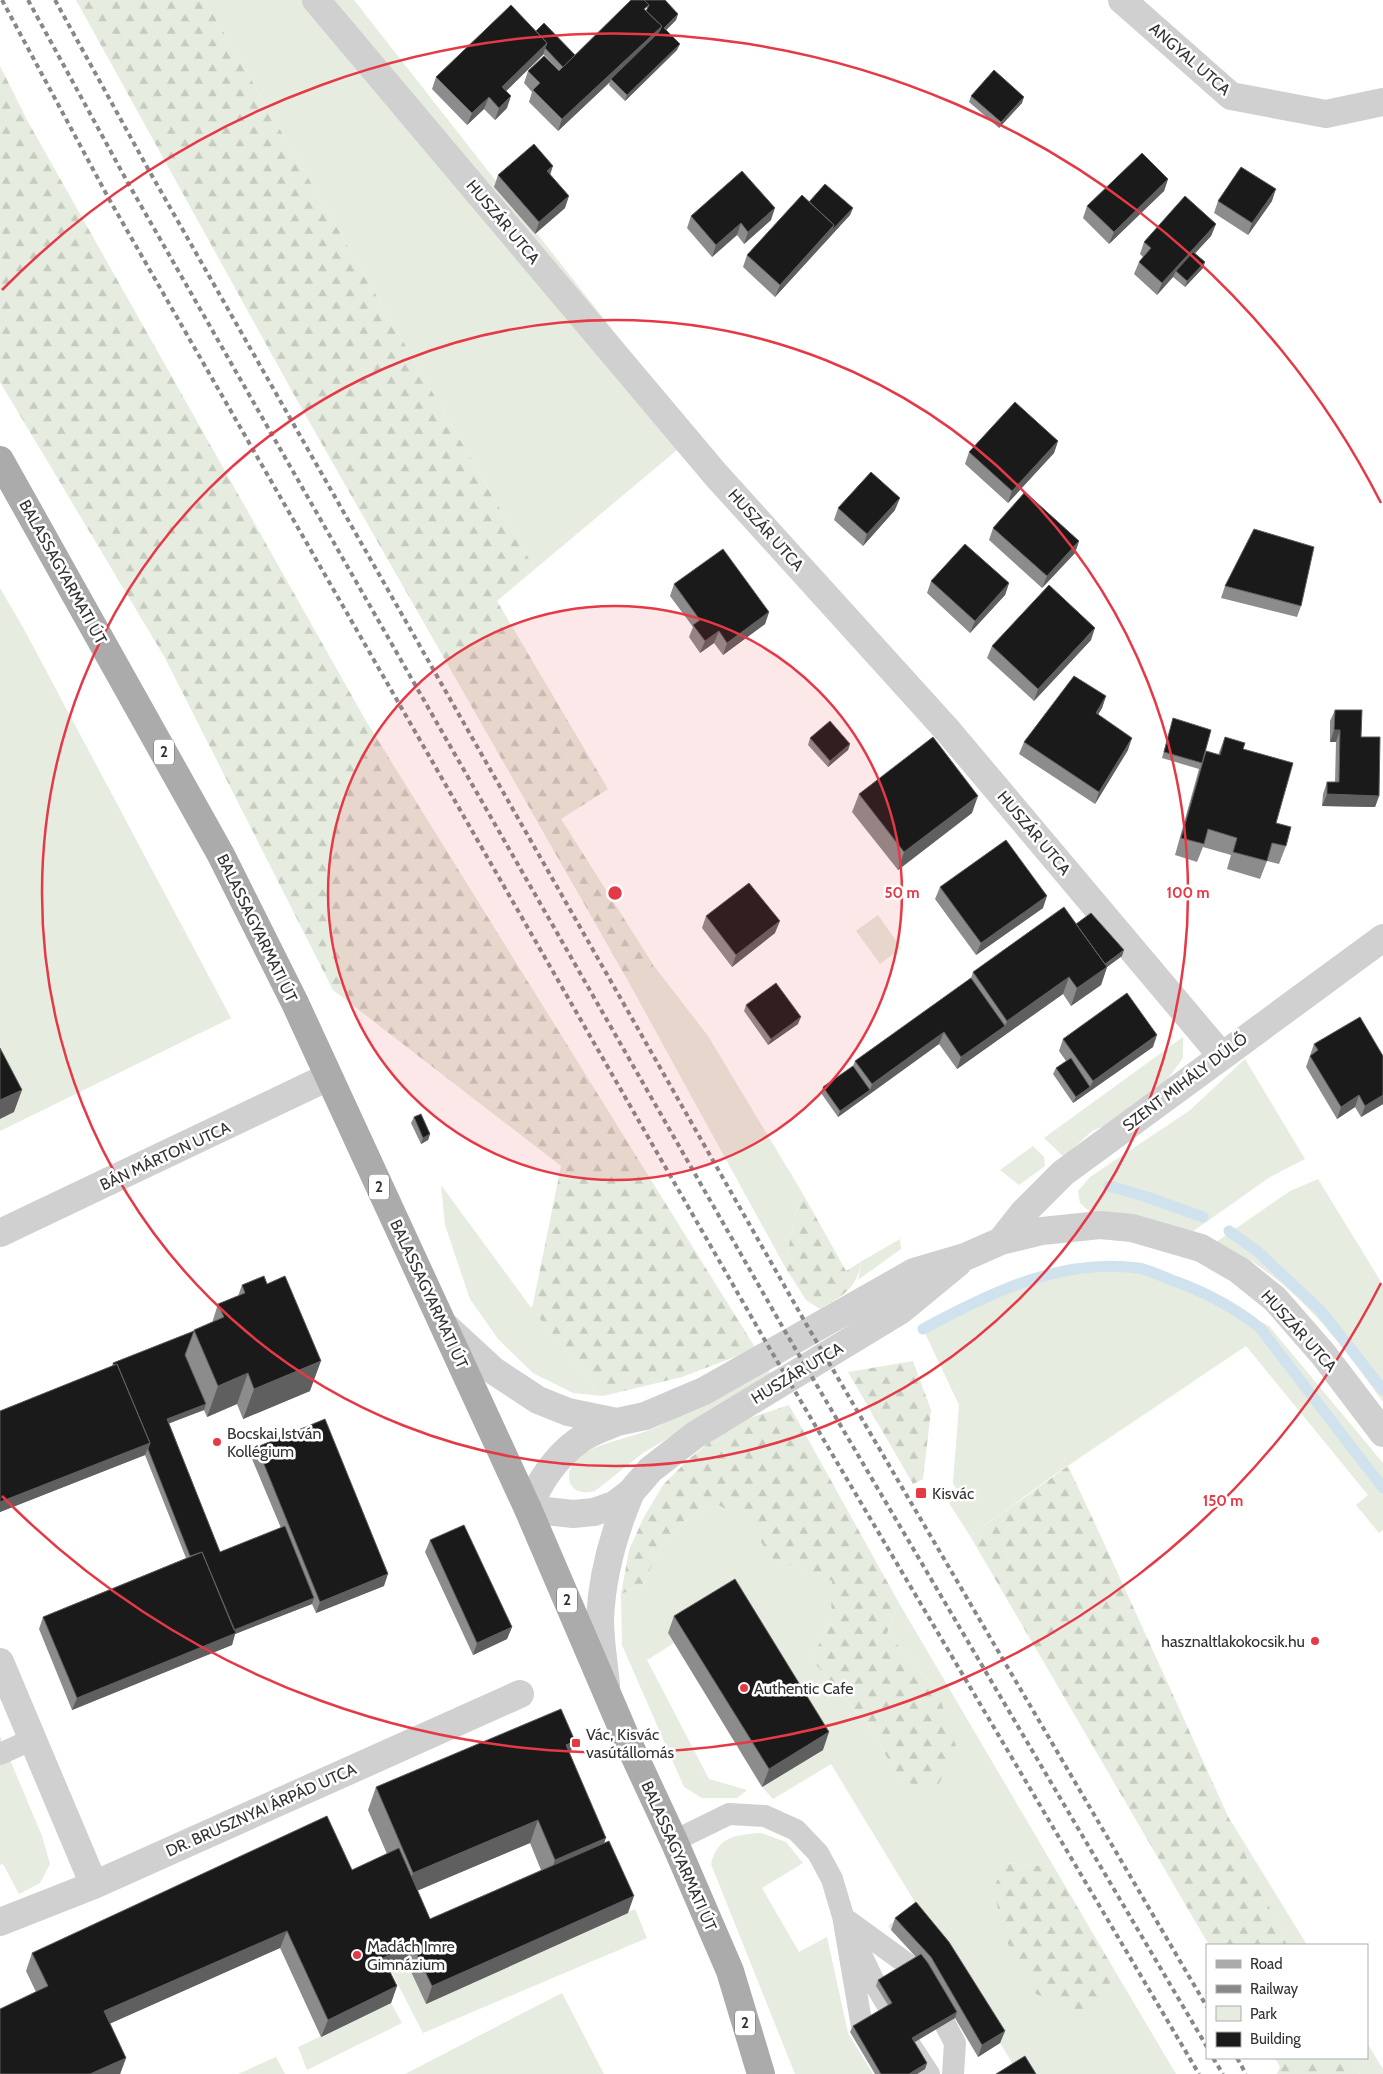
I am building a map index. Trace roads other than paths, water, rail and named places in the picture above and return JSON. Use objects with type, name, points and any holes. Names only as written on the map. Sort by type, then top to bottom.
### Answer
[{"type":"main road","name":"BALASSAGYARMATI ÚT","points":[[0,460],[221,855],[295,1003],[528,1509],[606,1691],[674,1840],[730,1971],[760,2074]]},
{"type":"street","name":"HUSZÁR UTCA","points":[[316,0],[716,475],[948,732],[1221,1055]]},
{"type":"street","name":"ANGYAL UTCA","points":[[1122,0],[1231,96],[1326,114],[1383,102]]},
{"type":"street","name":"SZENT MIHÁLY DŰLŐ","points":[[1001,1241],[1024,1212],[1063,1173],[1221,1055],[1383,938]]},
{"type":"street","name":"BÁN MÁRTON UTCA","points":[[0,1233],[328,1077]]},
{"type":"street","name":"HUSZÁR UTCA","points":[[965,1257],[901,1310],[695,1435],[650,1470],[631,1492],[614,1505],[594,1512],[573,1514],[528,1509],[536,1489],[563,1453],[579,1439],[617,1422],[645,1416],[704,1391],[891,1283],[914,1272],[965,1257],[1001,1241],[1042,1231],[1100,1225],[1132,1228],[1201,1248],[1240,1270],[1275,1299],[1323,1354],[1383,1433]]},
{"type":"street","name":"HUSZÁR UTCA","points":[[443,1324],[494,1371],[538,1400],[568,1412],[617,1422]]},
{"type":"street","name":"HUSZÁR UTCA","points":[[606,1691],[600,1620],[604,1583],[618,1523],[631,1492]]},
{"type":"street","points":[[0,1662],[94,1885]]},
{"type":"street","name":"DR. BRUSZNYAI ÁRPÁD UTCA","points":[[0,1922],[94,1885],[520,1694]]},
{"type":"lane","points":[[0,1754],[33,1739]]},
{"type":"lane","points":[[674,1840],[729,1814],[765,1816],[796,1830],[818,1853],[832,1879],[842,1916],[862,2027]]},
{"type":"lane","points":[[842,1916],[910,1966]]},
{"type":"lane","points":[[842,1916],[876,1986],[890,2009]]},
{"type":"lane","points":[[945,2024],[955,2043],[953,2074]]},
{"type":"lane","points":[[910,2044],[929,2074]]},
{"type":"waterway","points":[[1109,1186],[1203,1217]]},
{"type":"waterway","points":[[1229,1231],[1258,1252],[1321,1311],[1383,1390]]},
{"type":"waterway","points":[[923,1329],[1000,1291],[1053,1273],[1109,1266],[1148,1270],[1210,1296],[1241,1314],[1260,1328],[1383,1488]]},
{"type":"railway","points":[[2,0],[109,199],[767,1344],[1199,2074]]},
{"type":"railway","points":[[28,0],[128,183],[786,1333],[1206,2045]]},
{"type":"railway","points":[[55,0],[147,167],[805,1322],[1206,2005]]},
{"type":"railway","points":[[1214,2059],[1223,2074]]},
{"type":"railway","points":[[1238,2059],[1246,2074]]},
{"type":"place","name":"Bocskai István Kollégium","points":[[217,1442]]},
{"type":"place","name":"Kisvác","points":[[921,1493]]},
{"type":"place","name":"hasznaltlakokocsik.hu","points":[[1315,1641]]},
{"type":"place","name":"Authentic Cafe","points":[[744,1688]]},
{"type":"place","name":"Vác, Kisvác vasútállomás","points":[[576,1743]]},
{"type":"place","name":"Madách Imre Gimnázium","points":[[357,1955]]}]
